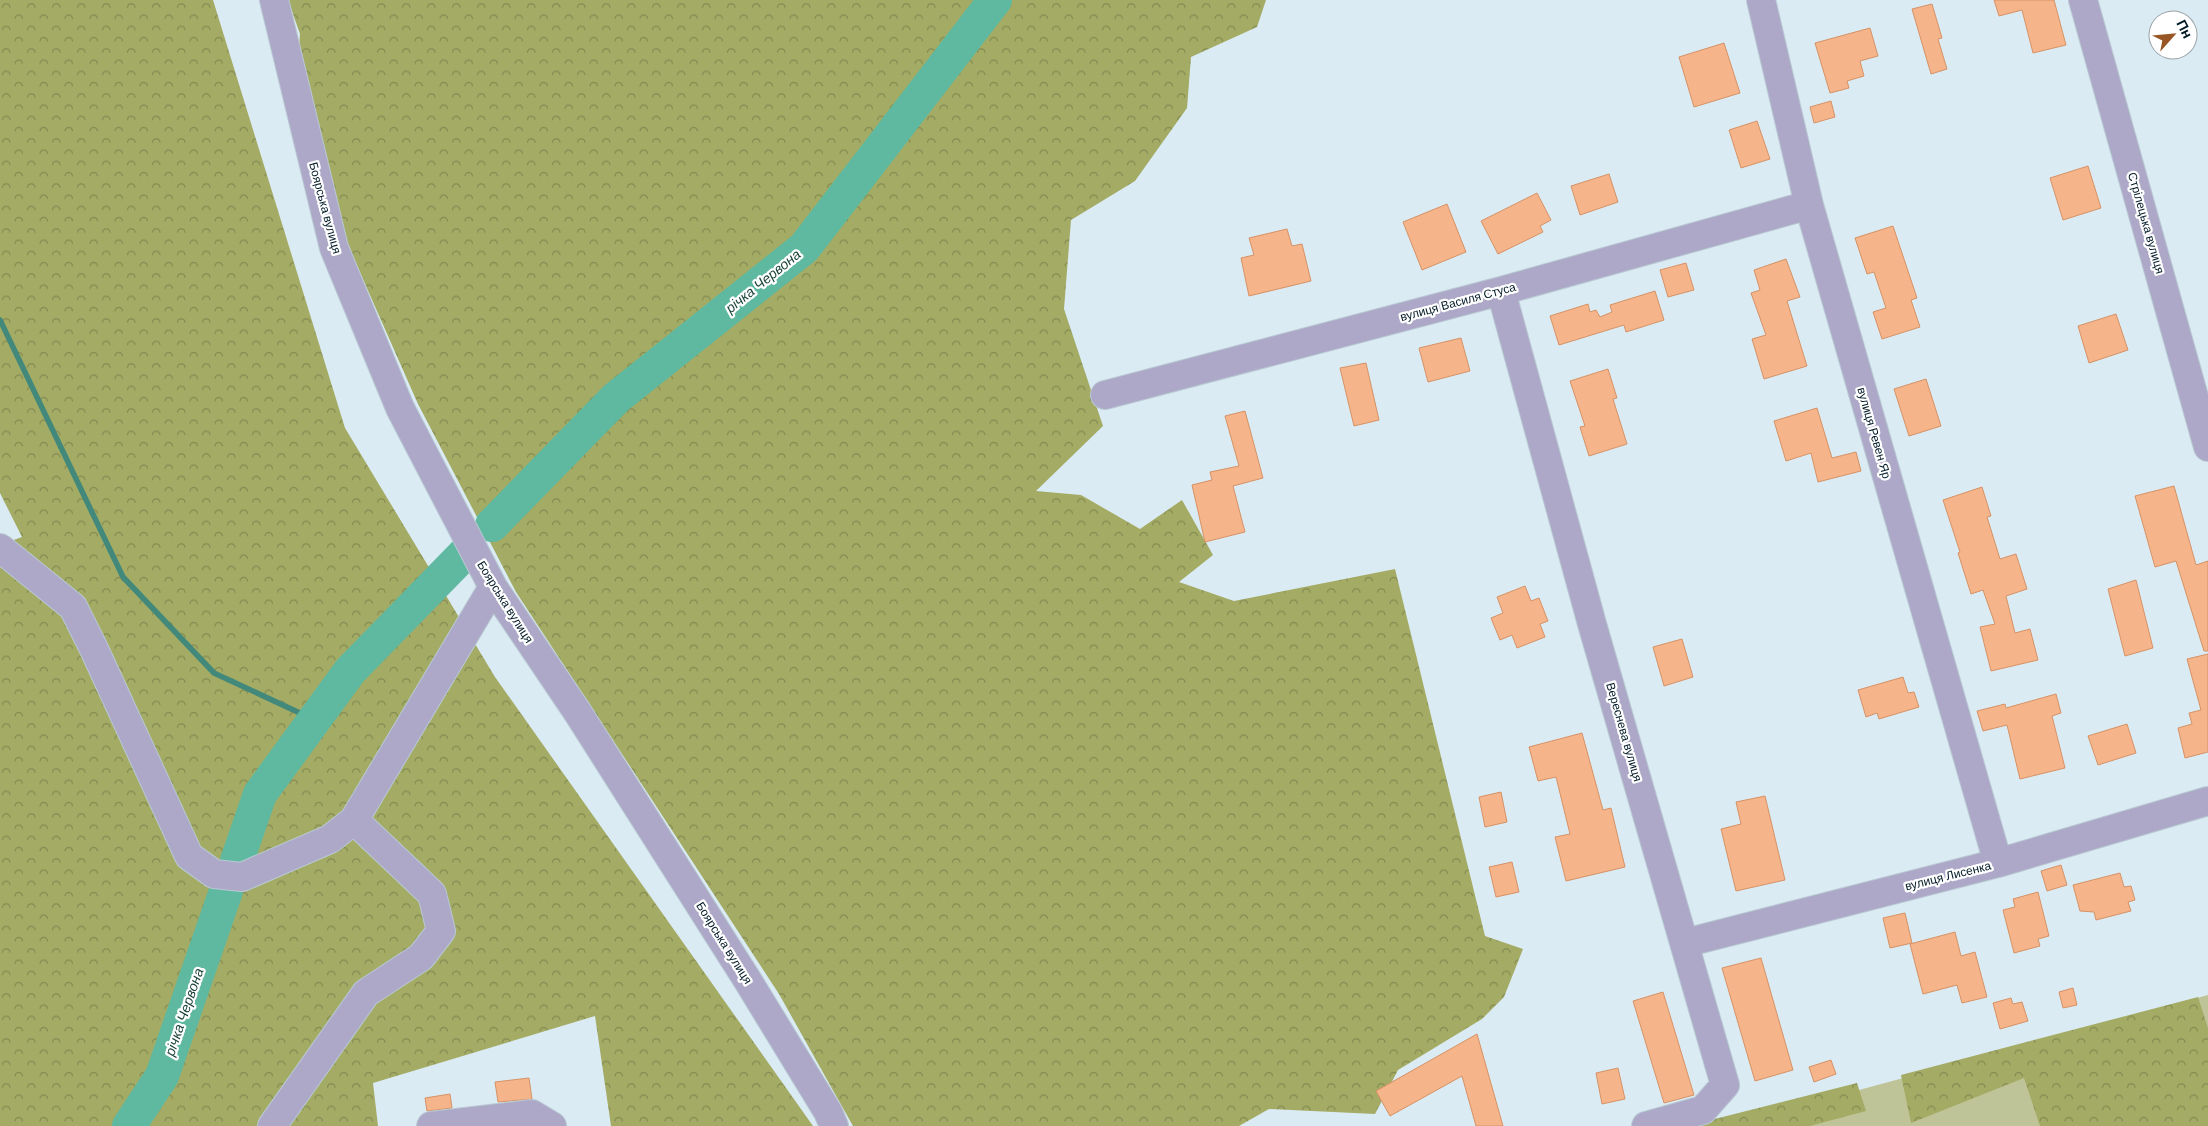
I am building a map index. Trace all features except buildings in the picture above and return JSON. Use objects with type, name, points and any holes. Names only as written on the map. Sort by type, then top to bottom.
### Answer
[{"type":"street","name":"Боярська вулиця","points":[[274,0],[334,248],[400,408],[493,587],[578,713],[748,981],[828,1112],[834,1126]]},
{"type":"street","name":"вулиця Ревен Яр","points":[[1761,0],[1809,205],[1998,863]]},
{"type":"street","name":"Стрілецька вулиця","points":[[2083,0],[2208,447]]},
{"type":"street","name":"вулиця Василя Стуса","points":[[1106,395],[1501,290],[1809,205]]},
{"type":"street","name":"Вереснева вулиця","points":[[1501,290],[1592,624],[1725,1084],[1703,1110],[1646,1126]]},
{"type":"street","points":[[0,548],[72,607],[94,649],[189,856],[214,874],[242,877],[330,839],[354,820],[493,587]]},
{"type":"street","name":"вулиця Лисенка","points":[[1685,944],[1998,863],[2208,801]]},
{"type":"street","points":[[272,1126],[366,993],[421,957],[441,930],[432,894],[354,820]]},
{"type":"street","points":[[431,1126],[532,1114],[552,1126]]},
{"type":"green space","points":[[0,0],[213,0],[345,428],[495,677],[813,1126],[611,1126],[595,1016],[373,1083],[378,1126],[0,1126],[0,545],[22,537],[0,493]]},
{"type":"green space","points":[[288,0],[1266,0],[1257,27],[1191,57],[1187,108],[1135,181],[1071,220],[1064,309],[1103,426],[1036,491],[1081,495],[1140,529],[1182,500],[1213,555],[1179,582],[1234,601],[1395,569],[1485,936],[1523,949],[1504,997],[1482,1019],[1398,1070],[1375,1114],[1269,1109],[1239,1126],[853,1126],[779,994],[516,592],[418,404],[347,243],[296,87],[300,34]]},
{"type":"green space","points":[[2208,995],[2208,1126],[1727,1126]]},
{"type":"green space","points":[[2198,997],[2208,1028],[2208,1126],[2040,1126],[2024,1078],[1911,1123],[1901,1075]]},
{"type":"green space","points":[[1857,1083],[1866,1111],[1810,1126],[1687,1126]]},
{"type":"waterway","name":"річка Червона","points":[[492,525],[616,398],[804,248],[995,0]]},
{"type":"waterway","points":[[0,320],[123,577],[214,673],[315,720]]},
{"type":"waterway","points":[[237,861],[260,794],[350,671],[468,550]]},
{"type":"waterway","name":"річка Червона","points":[[129,1126],[162,1076],[226,891]]}]
